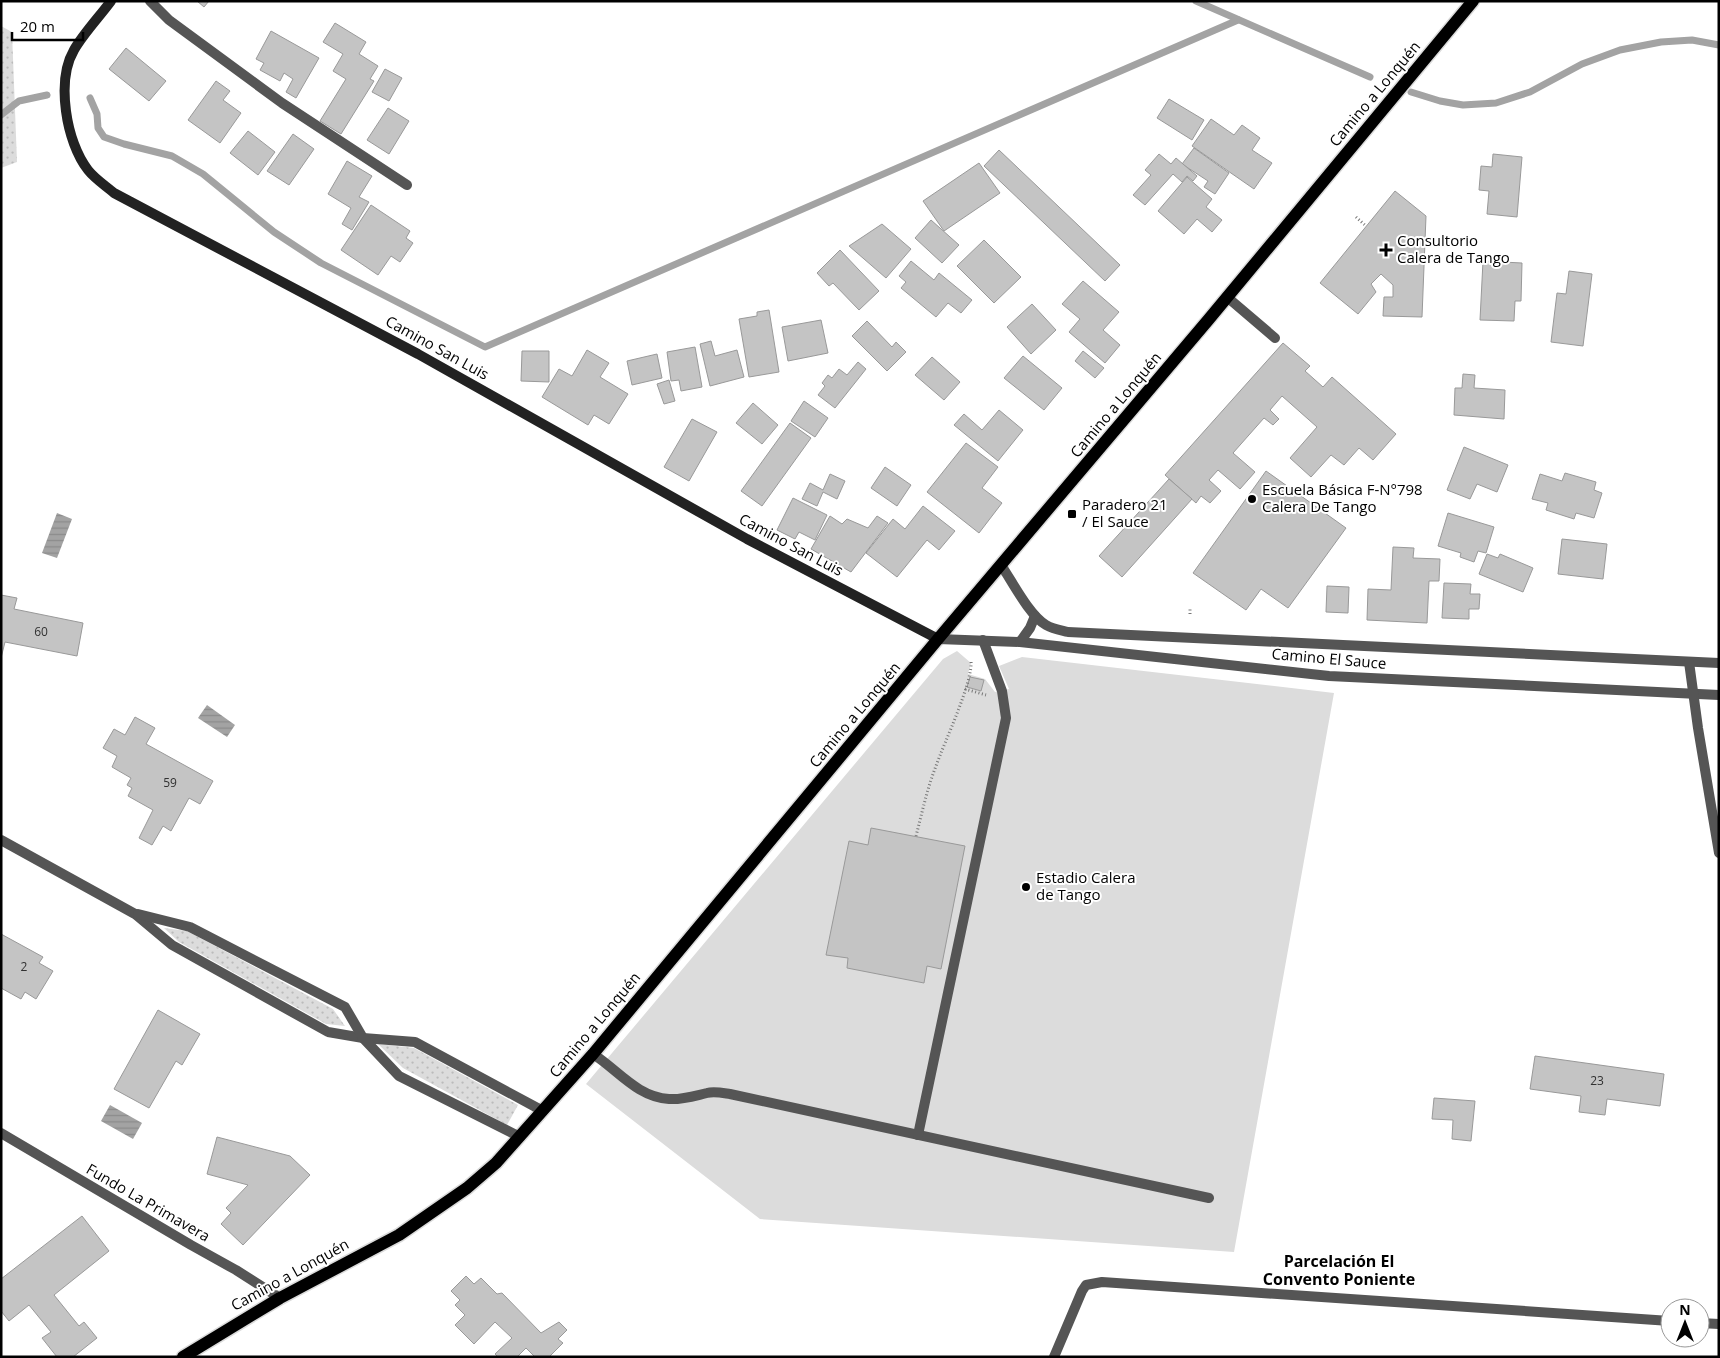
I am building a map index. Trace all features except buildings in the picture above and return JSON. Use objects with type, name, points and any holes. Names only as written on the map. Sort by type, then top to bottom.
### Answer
[{"type":"main road","name":"Camino a Lonquén","points":[[183,1357],[280,1298],[399,1235],[468,1188],[496,1163],[593,1054],[1473,1]]},
{"type":"street","name":"Camino San Luis","points":[[111,1],[74,50],[65,75],[64,98],[68,122],[77,151],[88,170],[114,193],[418,354],[747,539],[938,639]]},
{"type":"street","points":[[150,1],[169,20],[282,103],[408,185]]},
{"type":"street","points":[[1227,297],[1275,338]]},
{"type":"street","name":"Camino El Sauce","points":[[1001,565],[1035,616],[1044,624],[1054,629],[1068,632],[1719,662]]},
{"type":"street","points":[[1020,642],[1030,628],[1035,616]]},
{"type":"street","name":"Camino El Sauce","points":[[938,639],[1020,642],[1329,676],[1719,695]]},
{"type":"street","points":[[918,1135],[1006,718],[1002,690],[983,640]]},
{"type":"street","points":[[1689,662],[1719,853]]},
{"type":"street","points":[[1,840],[135,914],[172,945],[328,1032],[363,1038],[415,1042],[543,1111]]},
{"type":"street","points":[[135,914],[190,926],[344,1007],[363,1038],[399,1076],[520,1137]]},
{"type":"street","points":[[593,1054],[636,1088],[657,1097],[668,1099],[681,1098],[714,1092],[730,1094],[1209,1198]]},
{"type":"street","name":"Fundo La Primavera","points":[[1,1133],[236,1270],[280,1298]]},
{"type":"street","points":[[1054,1357],[1082,1291],[1086,1285],[1102,1282],[1660,1320]]},
{"type":"path","points":[[1356,217],[1366,226]]},
{"type":"path","points":[[1190,607],[1190,614]]},
{"type":"path","points":[[916,836],[935,768],[970,675]]},
{"type":"shaded area","points":[[1,26],[12,32],[17,162],[1,168]]},
{"type":"shaded area","points":[[57,513],[72,519],[57,558],[42,553]]},
{"type":"shaded area","name":"Estadio Calera de Tango","points":[[957,651],[971,663],[968,674],[985,679],[995,692],[1009,689],[999,666],[1022,657],[1334,693],[1234,1252],[760,1219],[586,1084],[943,659]]},
{"type":"shaded area","points":[[207,705],[235,725],[227,737],[198,718]]},
{"type":"shaded area","points":[[164,928],[187,931],[333,1009],[345,1026],[326,1024],[179,942]]},
{"type":"shaded area","points":[[378,1044],[414,1048],[518,1105],[507,1125],[403,1068]]},
{"type":"shaded area","points":[[110,1105],[142,1123],[133,1139],[101,1121]]},
{"type":"waterway","points":[[1196,1],[1370,77]]},
{"type":"waterway","points":[[90,98],[97,114],[98,128],[104,137],[172,156],[203,174],[274,232],[321,263],[485,347],[1238,20]]},
{"type":"waterway","points":[[1411,92],[1440,101],[1463,105],[1496,103],[1530,92],[1582,64],[1620,50],[1661,42],[1692,40],[1719,45]]},
{"type":"waterway","points":[[1,115],[19,101],[47,95]]},
{"type":"place","name":"Consultorio Calera de Tango","points":[[1386,250]]},
{"type":"place","name":"Escuela Básica F-N°798 Calera De Tango","points":[[1252,499]]},
{"type":"place","name":"Paradero 21 / El Sauce","points":[[1072,514]]},
{"type":"place","name":"Estadio Calera de Tango","points":[[1026,887]]},
{"type":"district","name":"Parcelación El Convento Poniente","points":[[1339,1270]]}]
